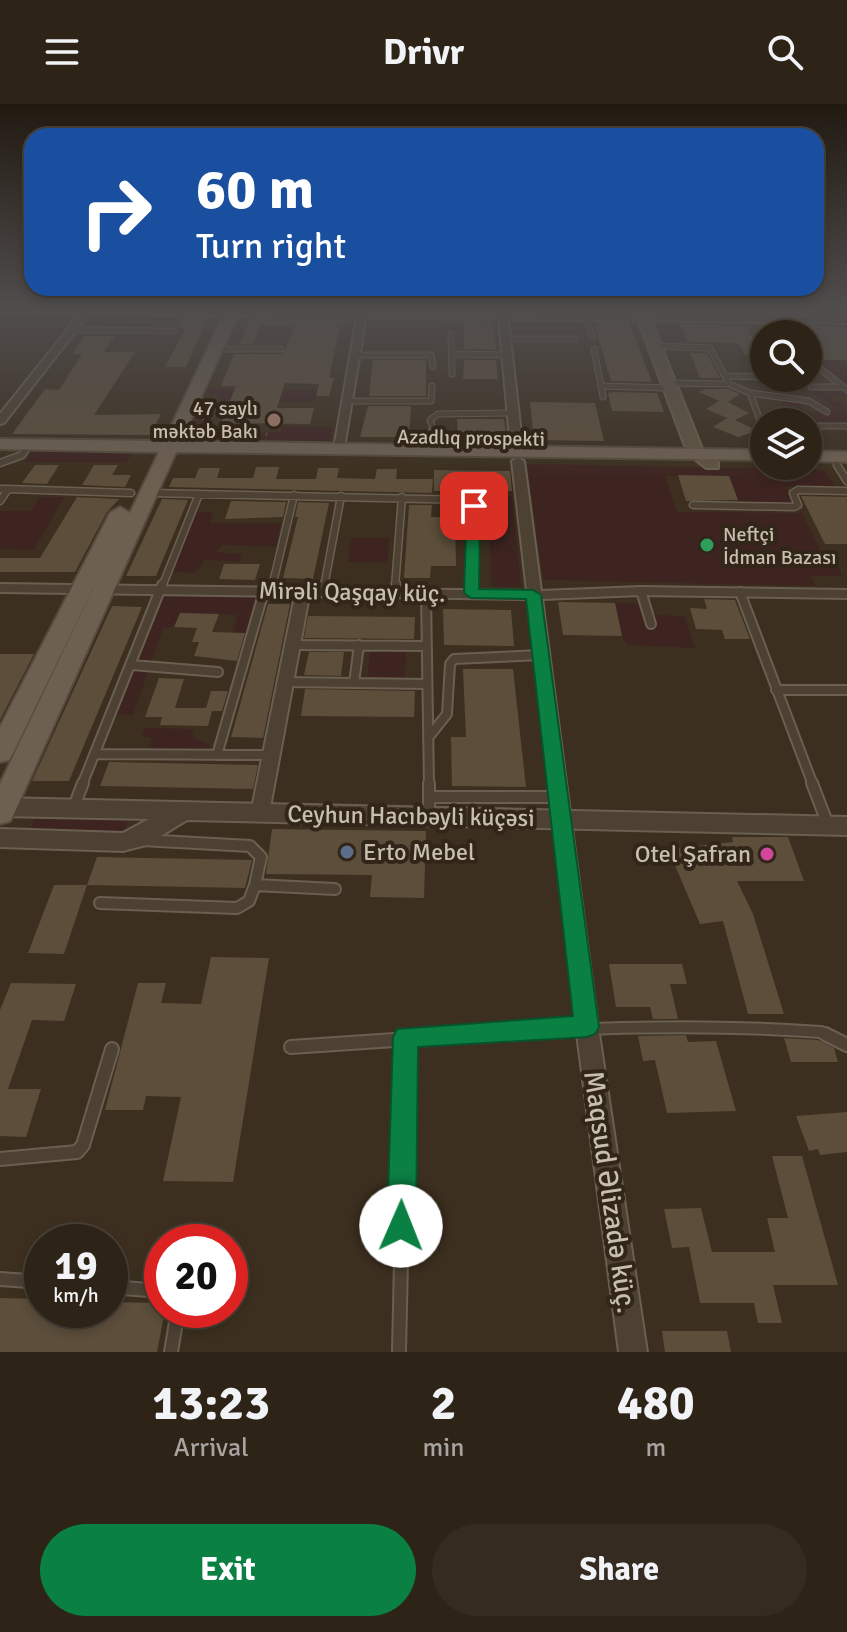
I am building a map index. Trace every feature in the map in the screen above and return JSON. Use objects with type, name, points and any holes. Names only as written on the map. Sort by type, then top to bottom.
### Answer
[{"type":"main road","points":[[164,449],[202,364]]},
{"type":"main road","points":[[0,753],[93,589],[206,364]]},
{"type":"main road","points":[[661,364],[704,459]]},
{"type":"main road","name":"Azadlıq prospekti","points":[[0,444],[704,459],[750,463]]},
{"type":"main road","name":"Azadlıq prospekti","points":[[164,449],[339,448],[518,456]]},
{"type":"main road","name":"Azadlıq prospekti","points":[[704,459],[750,456]]},
{"type":"main road","points":[[822,458],[844,462]]},
{"type":"main road","points":[[822,463],[844,462]]},
{"type":"main road","points":[[7,806],[93,589]]},
{"type":"street","points":[[0,421],[45,364]]},
{"type":"street","points":[[339,448],[353,364]]},
{"type":"street","name":"Maqsud Əlizadə küç.","points":[[508,364],[559,808],[633,1352]]},
{"type":"street","name":"Mirəli Qaşqay küç.","points":[[0,588],[533,595],[641,591],[847,594]]},
{"type":"street","points":[[260,813],[303,592]]},
{"type":"street","name":"Ceyhun Hacıbəyli küçəsi","points":[[7,806],[260,813],[429,807],[559,808],[837,826]]},
{"type":"street","points":[[0,838],[123,842],[137,838],[182,811]]},
{"type":"lane","points":[[452,364],[452,374]]},
{"type":"lane","points":[[597,364],[603,397]]},
{"type":"lane","points":[[719,364],[729,384]]},
{"type":"lane","points":[[822,371],[839,387]]},
{"type":"lane","points":[[725,376],[750,377]]},
{"type":"lane","points":[[601,386],[729,384],[750,393],[809,401],[827,412]]},
{"type":"lane","points":[[347,401],[431,401],[432,386]]},
{"type":"lane","points":[[822,387],[847,390]]},
{"type":"lane","points":[[750,393],[756,408]]},
{"type":"lane","points":[[435,434],[430,420],[438,414],[513,413]]},
{"type":"lane","points":[[822,426],[847,426]]},
{"type":"lane","points":[[0,463],[22,455],[29,444]]},
{"type":"lane","points":[[844,462],[847,481]]},
{"type":"lane","points":[[0,501],[4,489],[470,500],[474,506],[471,593]]},
{"type":"lane","points":[[693,505],[794,507],[798,505],[793,493],[798,490],[847,491]]},
{"type":"lane","points":[[73,809],[199,494]]},
{"type":"lane","points":[[217,755],[294,495]]},
{"type":"lane","points":[[323,592],[341,496]]},
{"type":"lane","points":[[395,593],[402,497]]},
{"type":"lane","points":[[641,591],[651,624]]},
{"type":"lane","points":[[740,592],[776,690],[837,826]]},
{"type":"lane","points":[[426,593],[429,807]]},
{"type":"lane","points":[[293,645],[426,646]]},
{"type":"lane","points":[[354,683],[359,645]]},
{"type":"lane","points":[[428,738],[445,724],[449,716],[450,664],[454,659],[540,655]]},
{"type":"lane","points":[[132,665],[218,672]]},
{"type":"lane","points":[[286,682],[426,684]]},
{"type":"lane","points":[[776,690],[847,690]]},
{"type":"lane","points":[[95,754],[271,755]]},
{"type":"lane","points":[[100,903],[237,908],[249,901],[261,857],[250,846],[154,842],[137,838]]},
{"type":"lane","points":[[255,885],[335,889]]},
{"type":"lane","points":[[291,1047],[587,1027],[737,1026],[821,1032],[847,1045]]},
{"type":"lane","points":[[399,1352],[406,1037]]},
{"type":"lane","points":[[0,1159],[77,1152],[83,1145],[112,1049]]},
{"type":"lane","points":[[0,1279],[24,1281]]},
{"type":"lane","points":[[171,1352],[175,1328]]},
{"type":"shaded area","points":[[822,364],[845,364],[847,394],[829,395],[833,401],[841,401],[847,411],[847,424],[822,423],[822,411],[834,408],[814,392],[822,392],[822,385],[831,385],[834,380]]},
{"type":"shaded area","points":[[205,389],[318,390],[315,402],[220,401],[218,394],[204,394]]},
{"type":"shaded area","points":[[784,399],[803,402],[803,408],[781,408]]},
{"type":"shaded area","points":[[198,401],[212,402],[202,426],[247,427],[246,432],[280,432],[282,426],[333,427],[330,441],[181,440]]},
{"type":"shaded area","points":[[32,451],[131,454],[126,463],[25,462]]},
{"type":"shaded area","points":[[527,464],[750,468],[750,480],[822,480],[822,470],[825,470],[835,487],[786,486],[791,503],[739,502],[728,476],[665,476],[677,512],[802,513],[820,550],[832,551],[842,576],[811,576],[815,586],[543,580]]},
{"type":"shaded area","points":[[489,496],[512,496],[521,587],[491,586]]},
{"type":"shaded area","points":[[40,497],[64,497],[34,550],[0,549],[0,511],[30,511]]},
{"type":"shaded area","points":[[195,512],[213,512],[210,523],[281,523],[276,547],[222,545],[216,552],[242,554],[241,562],[205,560],[195,573],[172,572]]},
{"type":"shaded area","points":[[351,538],[390,538],[387,563],[348,562]]},
{"type":"shaded area","points":[[163,595],[261,597],[250,633],[233,633],[237,615],[181,613],[174,627],[163,628],[133,715],[116,714]]},
{"type":"shaded area","points":[[615,603],[638,603],[642,613],[685,617],[695,648],[628,645],[622,636]]},
{"type":"shaded area","points":[[370,652],[406,652],[405,679],[367,679]]},
{"type":"shaded area","points":[[144,728],[192,729],[194,738],[210,745],[209,751],[147,751],[152,738],[142,736]]},
{"type":"shaded area","points":[[36,816],[129,817],[123,834],[30,831]]},
{"type":"building","points":[[75,364],[127,364],[94,415],[161,414],[150,435],[12,434],[45,389],[59,390]]},
{"type":"building","points":[[166,364],[187,364],[186,367],[165,367]]},
{"type":"building","points":[[230,364],[332,364],[329,378],[334,378],[329,396],[316,396],[319,384],[285,383],[277,408],[314,408],[310,424],[221,423],[236,386],[221,386]]},
{"type":"building","points":[[373,364],[426,364],[426,396],[369,396]]},
{"type":"building","points":[[464,364],[496,364],[498,379],[463,379]]},
{"type":"building","points":[[606,364],[645,364],[652,382],[611,381]]},
{"type":"building","points":[[694,364],[713,364],[720,378],[700,378]]},
{"type":"building","points":[[728,389],[740,394],[728,402],[749,413],[735,420],[750,427],[750,433],[738,437],[713,427],[727,418],[706,409],[719,401],[699,392]]},
{"type":"building","points":[[608,393],[657,393],[664,412],[612,411]]},
{"type":"building","points":[[530,402],[595,403],[604,441],[534,440]]},
{"type":"building","points":[[368,406],[411,406],[409,437],[360,437]]},
{"type":"building","points":[[457,419],[504,419],[507,439],[458,439]]},
{"type":"building","points":[[35,465],[59,465],[47,484],[22,483]]},
{"type":"building","points":[[94,465],[118,465],[112,475],[131,475],[125,487],[82,485]]},
{"type":"building","points":[[256,467],[279,467],[276,479],[316,479],[318,468],[339,468],[337,478],[375,479],[377,469],[397,469],[396,479],[433,479],[432,493],[169,487],[173,478],[195,478],[199,468],[220,468],[217,478],[253,478]]},
{"type":"building","points":[[434,470],[510,471],[512,491],[434,491]]},
{"type":"building","points":[[678,475],[729,476],[738,500],[686,501]]},
{"type":"building","points":[[801,496],[847,497],[847,544],[825,544]]},
{"type":"building","points":[[77,497],[119,499],[107,512],[75,572],[0,572],[0,558],[40,558]]},
{"type":"building","points":[[162,499],[188,500],[156,576],[126,576]]},
{"type":"building","points":[[231,501],[286,502],[283,517],[225,519]]},
{"type":"building","points":[[298,502],[329,503],[313,579],[283,578],[298,517],[295,517]]},
{"type":"building","points":[[409,505],[432,505],[431,517],[455,517],[456,566],[431,566],[430,578],[404,578]]},
{"type":"building","points":[[224,564],[260,564],[255,580],[219,579]]},
{"type":"building","points":[[704,599],[735,600],[750,639],[725,639],[722,630],[696,629],[690,608],[707,609]]},
{"type":"building","points":[[558,602],[615,603],[622,636],[563,635]]},
{"type":"building","points":[[268,604],[290,604],[263,738],[231,737]]},
{"type":"building","points":[[112,606],[142,607],[69,781],[32,781]]},
{"type":"building","points":[[443,609],[511,610],[514,646],[444,645]]},
{"type":"building","points":[[180,613],[219,614],[212,632],[245,633],[237,661],[194,656],[199,642],[192,642],[197,628],[174,627]]},
{"type":"building","points":[[308,616],[415,617],[414,639],[304,638]]},
{"type":"building","points":[[309,652],[344,652],[341,676],[304,675]]},
{"type":"building","points":[[0,654],[34,654],[0,720]]},
{"type":"building","points":[[463,669],[513,669],[526,787],[452,786],[451,737],[466,737]]},
{"type":"building","points":[[159,678],[184,679],[175,708],[206,708],[211,691],[228,691],[222,711],[212,711],[208,726],[160,725],[162,717],[145,717]]},
{"type":"building","points":[[305,689],[415,691],[414,717],[301,716]]},
{"type":"building","points":[[109,762],[258,765],[253,789],[100,786]]},
{"type":"building","name":"Erto Mebel","points":[[272,829],[426,831],[424,898],[370,897],[372,875],[266,874]]},
{"type":"building","points":[[732,837],[788,837],[804,881],[737,881],[753,914],[784,1014],[748,1014],[723,921],[700,924],[668,849],[733,842]]},
{"type":"building","points":[[97,857],[252,860],[245,888],[87,885]]},
{"type":"building","points":[[54,885],[87,885],[64,954],[28,953]]},
{"type":"building","points":[[211,957],[269,958],[233,1182],[163,1181],[181,1097],[146,1096],[143,1110],[105,1110],[138,983],[166,983],[161,1003],[201,1004]]},
{"type":"building","points":[[609,964],[682,964],[687,984],[670,984],[678,1019],[653,1019],[650,1007],[616,1007]]},
{"type":"building","points":[[11,983],[76,984],[64,1021],[32,1020],[8,1089],[41,1089],[26,1137],[0,1136],[0,1010]]},
{"type":"building","points":[[686,1035],[688,1042],[716,1041],[736,1111],[667,1113],[655,1060],[643,1061],[638,1036]]},
{"type":"building","points":[[784,1038],[818,1040],[834,1048],[838,1062],[791,1062]]},
{"type":"building","points":[[847,1112],[847,1152],[820,1155],[818,1149],[809,1151],[796,1116]]},
{"type":"building","points":[[772,1156],[802,1156],[838,1285],[773,1285],[782,1323],[758,1323],[754,1303],[700,1303],[689,1247],[672,1248],[664,1209],[701,1208],[712,1252],[775,1252],[767,1218],[788,1218]]},
{"type":"building","points":[[0,1298],[24,1299],[24,1328],[128,1328],[128,1302],[144,1303],[144,1328],[162,1328],[157,1352],[0,1352]]},
{"type":"building","points":[[662,1331],[727,1331],[731,1352],[665,1352]]},
{"type":"place","name":"47 saylı məktəb Bakı","points":[[274,420]]},
{"type":"place","name":"Neftçi İdman Bazası","points":[[707,545]]},
{"type":"place","name":"Erto Mebel","points":[[347,852]]},
{"type":"place","name":"Otel Şafran","points":[[767,854]]},
{"type":"route","points":[[401,1226],[406,1037],[587,1027],[533,595],[471,593],[474,506]]}]
